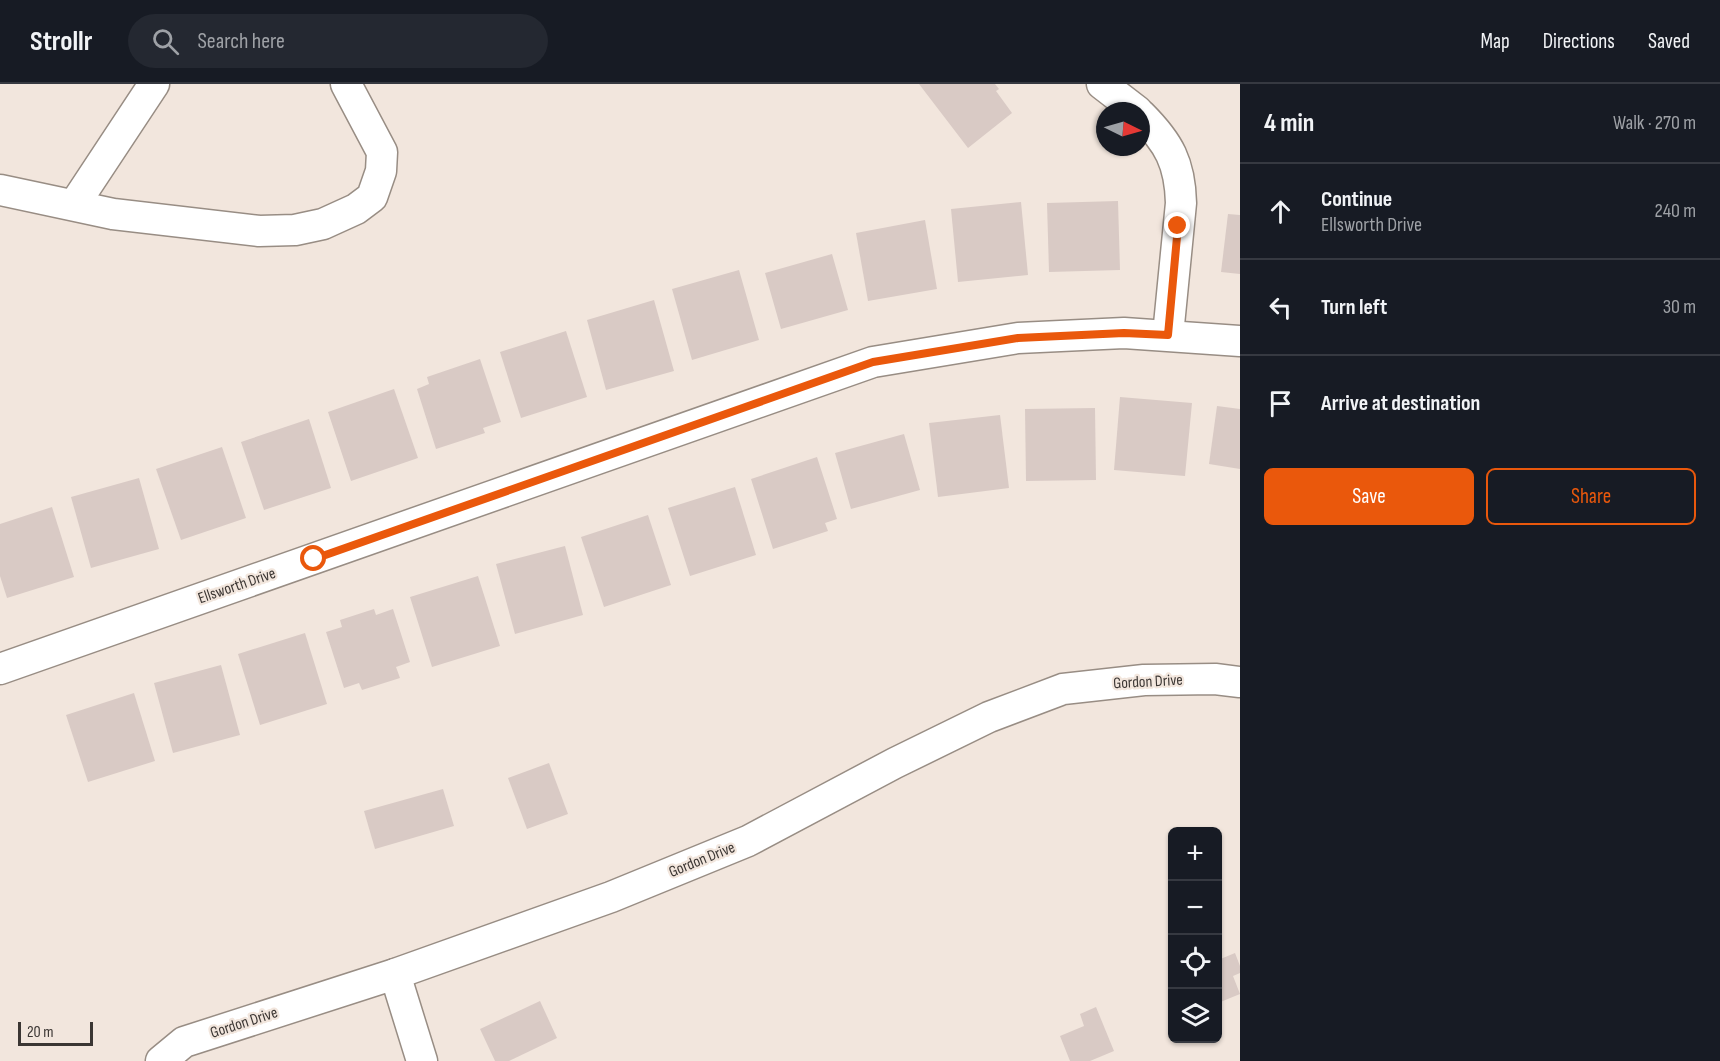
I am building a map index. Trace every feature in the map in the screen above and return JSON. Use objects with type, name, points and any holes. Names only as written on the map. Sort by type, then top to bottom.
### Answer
[{"type":"street","points":[[74,205],[154,84]]},
{"type":"street","points":[[0,190],[113,214],[258,231],[295,230],[323,224],[356,210],[372,197],[381,171],[382,152],[346,84]]},
{"type":"street","points":[[1102,84],[1125,102]]},
{"type":"street","points":[[1150,124],[1170,148],[1180,182],[1181,203],[1168,335]]},
{"type":"street","name":"Ellsworth Drive","points":[[0,669],[873,362],[1018,338],[1124,333],[1240,341]]},
{"type":"street","name":"Gordon Drive","points":[[161,1061],[184,1042],[395,974],[611,897],[748,841],[895,763],[988,717],[1064,689],[1144,680],[1215,679],[1240,682]]},
{"type":"street","points":[[395,974],[422,1061]]},
{"type":"building","points":[[919,84],[995,84],[999,89],[996,91],[1012,113],[968,148]]},
{"type":"building","points":[[1118,201],[1120,270],[1049,272],[1047,203]]},
{"type":"building","points":[[1021,202],[1028,275],[958,282],[951,209]]},
{"type":"building","points":[[1228,214],[1240,215],[1240,274],[1221,272]]},
{"type":"building","points":[[925,220],[937,289],[868,301],[856,233]]},
{"type":"building","points":[[832,254],[848,310],[781,329],[765,273]]},
{"type":"building","points":[[739,270],[759,340],[692,360],[672,289]]},
{"type":"building","points":[[654,300],[674,371],[606,390],[587,320]]},
{"type":"building","points":[[566,331],[587,397],[521,418],[500,352]]},
{"type":"building","points":[[480,359],[501,422],[483,428],[485,433],[436,449],[417,389],[429,384],[427,377]]},
{"type":"building","points":[[394,389],[418,458],[351,481],[328,412]]},
{"type":"building","points":[[1120,397],[1192,403],[1185,476],[1114,470]]},
{"type":"building","points":[[1217,406],[1240,409],[1240,469],[1209,464]]},
{"type":"building","points":[[1095,408],[1096,480],[1026,481],[1025,409]]},
{"type":"building","points":[[1000,415],[1009,488],[938,497],[929,423]]},
{"type":"building","points":[[309,419],[331,488],[264,510],[241,442]]},
{"type":"building","points":[[904,434],[920,490],[851,509],[835,453]]},
{"type":"building","points":[[222,447],[246,518],[181,540],[156,469]]},
{"type":"building","points":[[817,457],[837,519],[825,523],[828,531],[773,549],[751,479]]},
{"type":"building","points":[[139,478],[159,549],[91,568],[71,497]]},
{"type":"building","points":[[735,487],[756,555],[690,576],[668,508]]},
{"type":"building","points":[[52,507],[74,577],[7,598],[0,576],[0,524]]},
{"type":"building","points":[[648,515],[671,585],[604,607],[581,537]]},
{"type":"building","points":[[565,546],[583,615],[515,634],[496,564]]},
{"type":"building","points":[[478,576],[500,646],[432,667],[410,597]]},
{"type":"building","points":[[374,609],[376,615],[393,609],[410,662],[396,667],[400,678],[362,690],[359,683],[344,688],[326,632],[342,627],[340,620]]},
{"type":"building","points":[[305,633],[327,704],[260,725],[238,654]]},
{"type":"building","points":[[221,665],[240,735],[173,753],[154,683]]},
{"type":"building","points":[[134,693],[155,761],[88,782],[66,715]]},
{"type":"building","points":[[549,763],[568,814],[527,829],[508,778]]},
{"type":"building","points":[[443,789],[454,826],[375,849],[364,811]]},
{"type":"building","points":[[1235,953],[1240,973],[1233,976],[1240,994],[1222,1001],[1222,989],[1222,958]]},
{"type":"building","points":[[540,1001],[557,1038],[509,1061],[495,1061],[480,1029]]},
{"type":"building","points":[[1096,1007],[1114,1051],[1090,1061],[1070,1061],[1060,1036],[1084,1026],[1080,1014]]},
{"type":"route","points":[[314,559],[873,362],[1018,338],[1124,333],[1168,335],[1178,226]]}]
